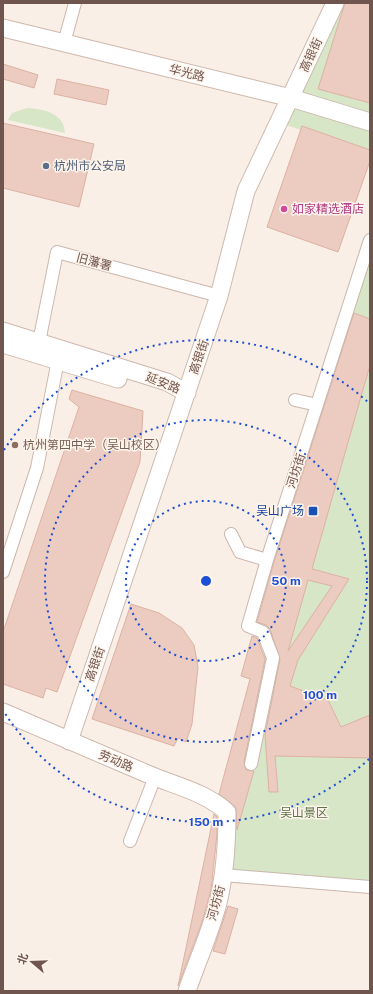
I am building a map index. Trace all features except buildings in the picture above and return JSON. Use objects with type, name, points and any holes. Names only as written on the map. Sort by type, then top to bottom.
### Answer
[{"type":"street","points":[[64,43],[74,3]]},
{"type":"street","name":"高银街","points":[[70,741],[219,296],[246,191],[335,3]]},
{"type":"street","name":"华光路","points":[[3,28],[291,98],[370,122]]},
{"type":"street","name":"河坊街","points":[[251,764],[273,658],[263,632],[248,626],[267,560],[370,240]]},
{"type":"street","name":"旧藩署","points":[[38,342],[57,252],[219,296]]},
{"type":"street","name":"延安路","points":[[3,331],[167,382],[187,393]]},
{"type":"street","name":"延安路","points":[[3,344],[163,392],[187,393]]},
{"type":"street","points":[[3,572],[37,468],[58,360]]},
{"type":"street","points":[[295,400],[313,404]]},
{"type":"street","points":[[231,534],[240,552],[267,560]]},
{"type":"street","name":"劳动路","points":[[3,712],[155,777],[201,794],[215,801],[227,812]]},
{"type":"street","points":[[130,841],[155,777]]},
{"type":"street","name":"河坊街","points":[[188,991],[218,904],[223,875],[227,834],[227,812]]},
{"type":"street","points":[[223,875],[370,887]]},
{"type":"green space","points":[[328,3],[370,3],[370,153],[286,125]]},
{"type":"green space","points":[[27,108],[52,113],[61,121],[64,126],[65,133],[8,120],[12,113]]},
{"type":"green space","name":"吴山景区","points":[[370,249],[370,884],[239,878],[230,864],[254,694]]},
{"type":"place","name":"杭州市公安局","points":[[46,166]]},
{"type":"place","name":"如家精选酒店","points":[[284,209]]},
{"type":"place","name":"杭州第四中学（吴山校区）","points":[[15,445]]},
{"type":"place","name":"吴山广场","points":[[313,511]]}]
